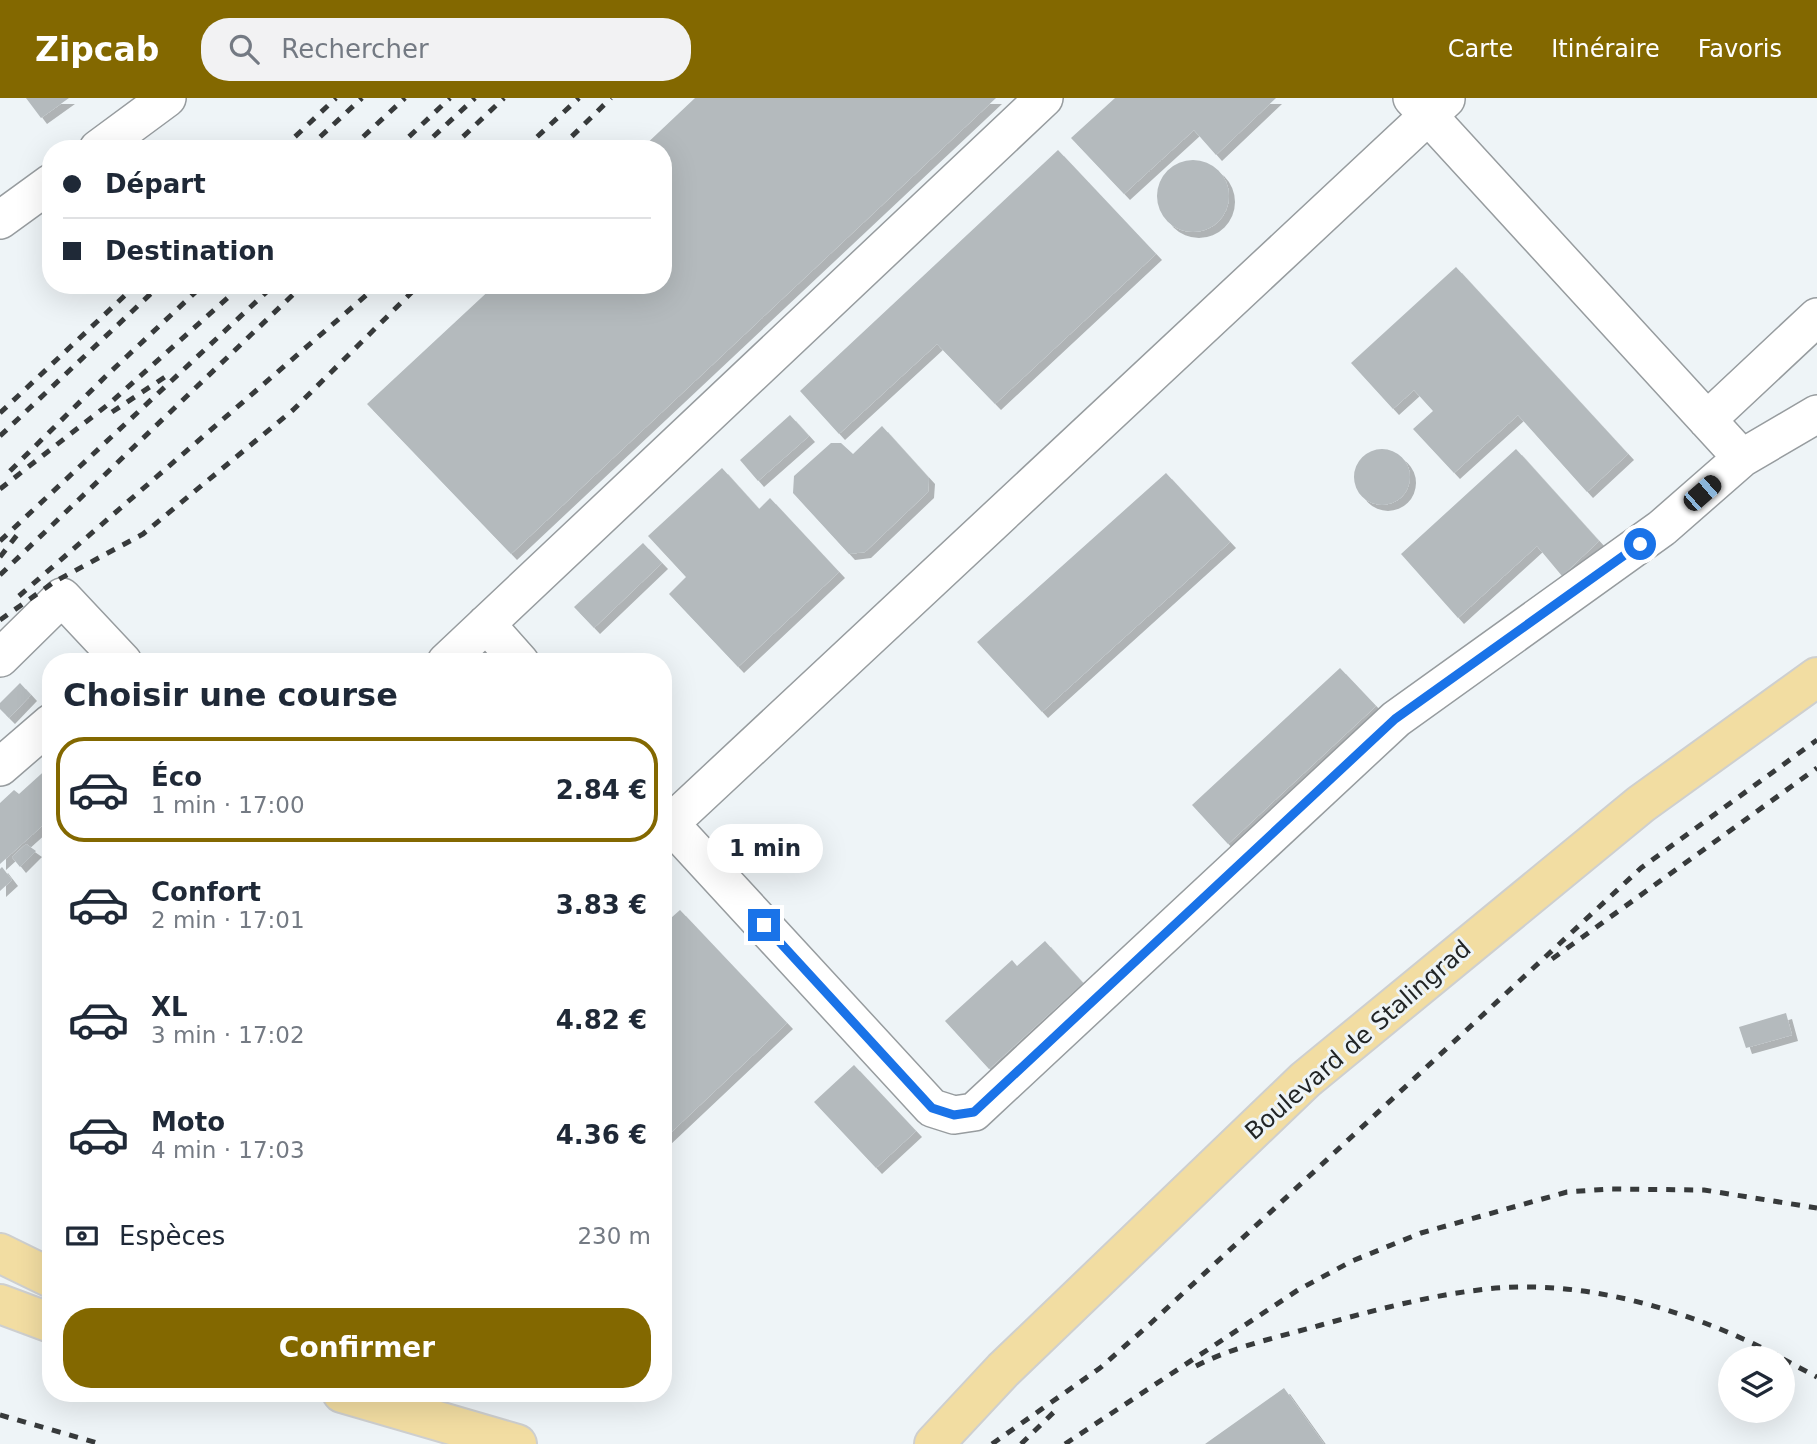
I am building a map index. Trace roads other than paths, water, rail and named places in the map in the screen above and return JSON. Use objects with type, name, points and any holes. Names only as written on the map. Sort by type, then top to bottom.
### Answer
[{"type":"main road","name":"Boulevard de Stalingrad","points":[[934,1444],[1003,1370],[1305,1080],[1641,804],[1817,677]]},
{"type":"main road","points":[[0,1253],[42,1274]]},
{"type":"main road","points":[[0,1304],[42,1320]]},
{"type":"main road","points":[[373,1402],[517,1444]]},
{"type":"lane","points":[[110,140],[167,98]]},
{"type":"lane","points":[[455,653],[1044,98]]},
{"type":"lane","points":[[672,817],[1429,104],[1742,458]]},
{"type":"lane","points":[[0,220],[42,190]]},
{"type":"lane","points":[[1707,420],[1817,317]]},
{"type":"lane","points":[[672,829],[932,1108],[954,1115],[974,1112],[1395,719],[1662,528],[1742,458],[1817,414]]},
{"type":"lane","points":[[0,657],[62,597],[114,653]]},
{"type":"lane","points":[[486,624],[512,653]]},
{"type":"lane","points":[[0,767],[42,731]]},
{"type":"railway","points":[[292,140],[336,98]]},
{"type":"railway","points":[[317,140],[362,98]]},
{"type":"railway","points":[[360,140],[405,98]]},
{"type":"railway","points":[[406,140],[450,98]]},
{"type":"railway","points":[[430,140],[475,98]]},
{"type":"railway","points":[[460,140],[504,98]]},
{"type":"railway","points":[[534,140],[579,98]]},
{"type":"railway","points":[[568,140],[611,98]]},
{"type":"railway","points":[[0,413],[126,294]]},
{"type":"railway","points":[[0,436],[150,294]]},
{"type":"railway","points":[[10,471],[193,294]]},
{"type":"railway","points":[[0,489],[110,403],[232,294]]},
{"type":"railway","points":[[0,541],[264,294]]},
{"type":"railway","points":[[0,575],[294,294]]},
{"type":"railway","points":[[19,596],[368,294]]},
{"type":"railway","points":[[0,620],[54,582],[143,534],[293,410],[410,294]]},
{"type":"railway","points":[[112,412],[165,377]]},
{"type":"railway","points":[[0,557],[17,535]]},
{"type":"railway","points":[[992,1444],[1100,1368],[1151,1323],[1641,868],[1817,740]]},
{"type":"railway","points":[[1552,959],[1817,768]]},
{"type":"railway","points":[[1065,1444],[1298,1290],[1352,1261],[1421,1233],[1567,1192],[1610,1189],[1704,1190],[1817,1208]]},
{"type":"railway","points":[[1196,1366],[1257,1342],[1382,1309],[1466,1292],[1525,1287],[1563,1289],[1639,1302],[1713,1326],[1758,1346]]},
{"type":"railway","points":[[1795,1365],[1817,1377]]},
{"type":"railway","points":[[1021,1444],[1055,1411]]},
{"type":"railway","points":[[0,1415],[101,1444]]}]
